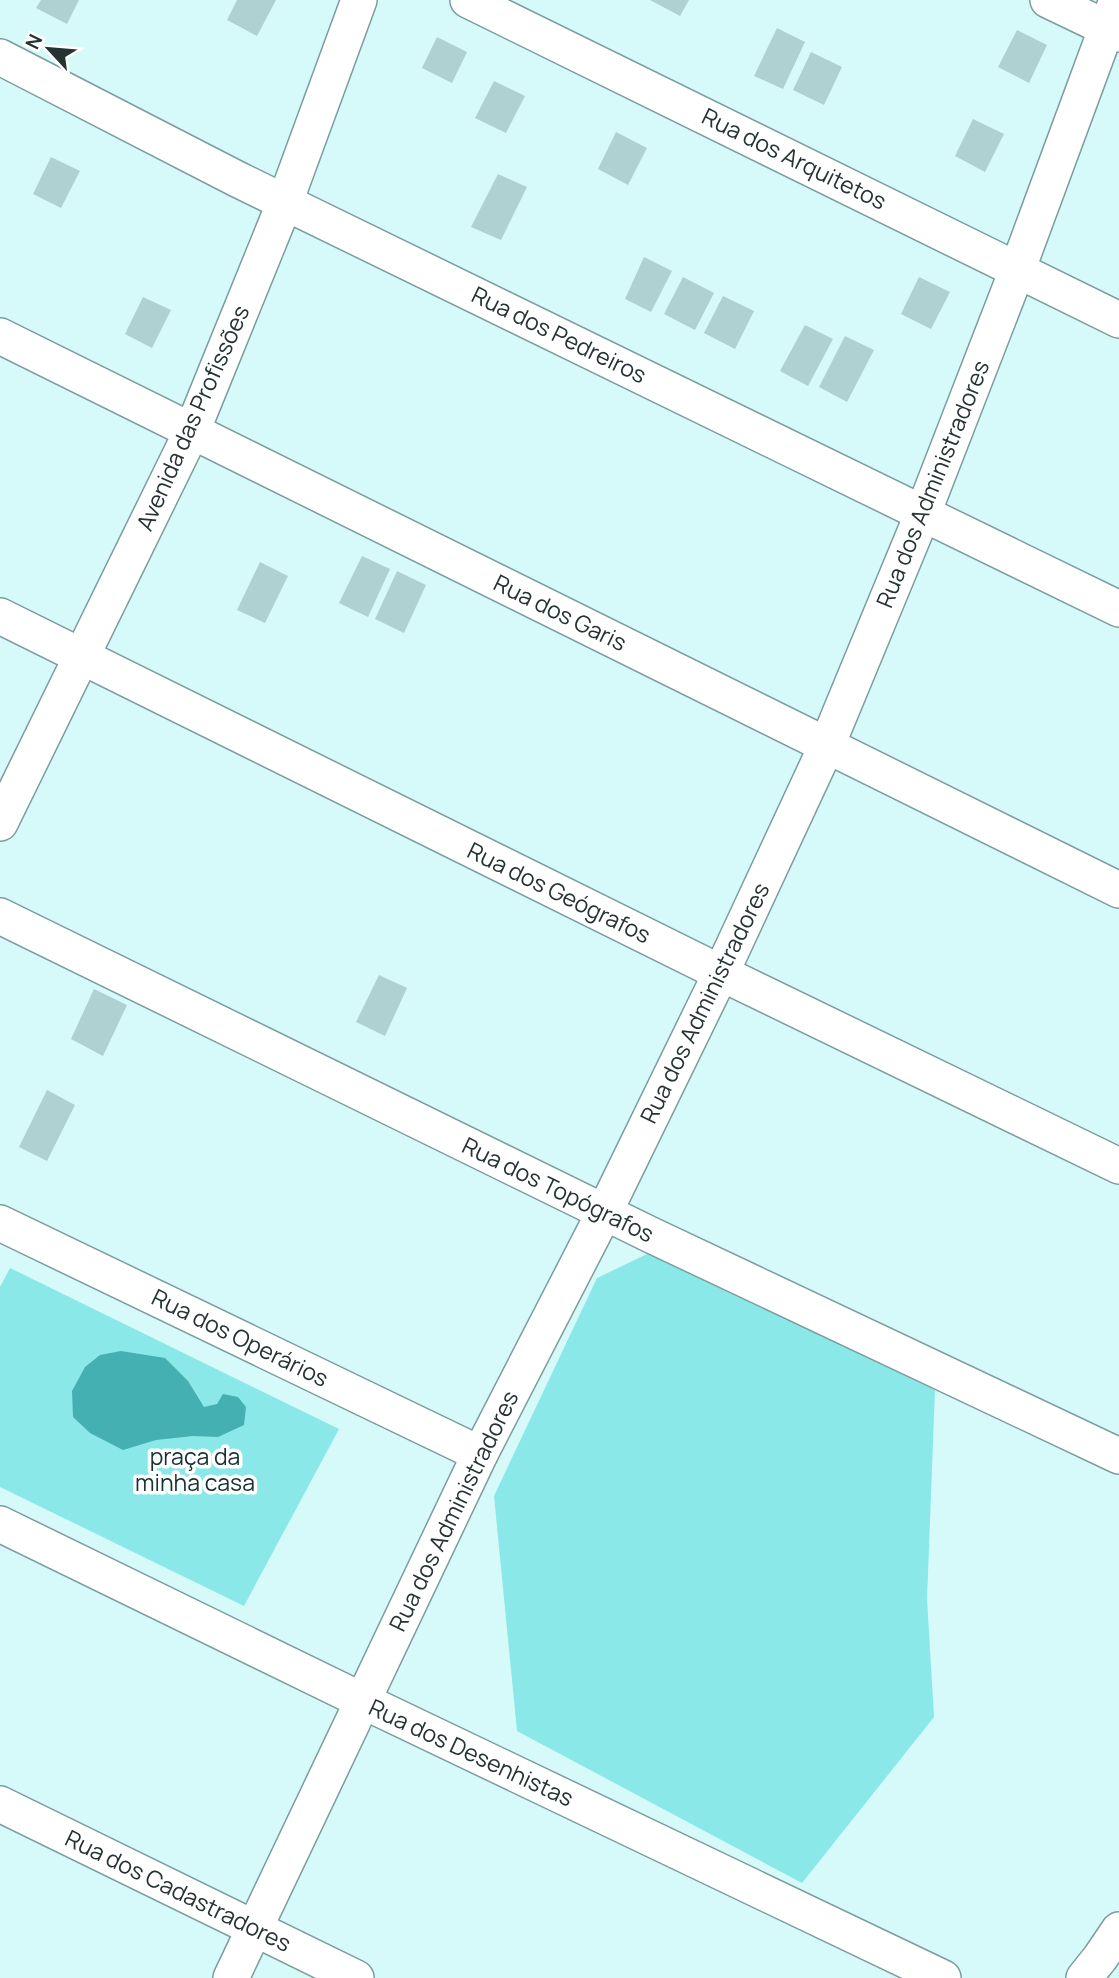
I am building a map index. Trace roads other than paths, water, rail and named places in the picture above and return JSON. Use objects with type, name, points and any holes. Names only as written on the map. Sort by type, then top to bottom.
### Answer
[{"type":"street","name":"Avenida das Profissões","points":[[0,824],[192,431],[285,202],[359,0]]},
{"type":"street","name":"Rua dos Arquitetos","points":[[468,0],[1119,320]]},
{"type":"street","points":[[1048,0],[1114,20]]},
{"type":"street","name":"Rua dos Administradores","points":[[231,1978],[480,1454],[604,1213],[721,973],[827,746],[923,513],[1114,20]]},
{"type":"street","name":"Rua dos Pedreiros","points":[[0,57],[285,202],[1119,609]]},
{"type":"street","name":"Rua dos Garis","points":[[0,336],[1119,890]]},
{"type":"street","name":"Rua dos Geógrafos","points":[[0,616],[721,973],[1119,1166]]},
{"type":"street","name":"Rua dos Topógrafos","points":[[0,916],[604,1213],[1119,1456]]},
{"type":"street","name":"Rua dos Operários","points":[[0,1223],[480,1454]]},
{"type":"street","name":"Rua dos Desenhistas","points":[[0,1524],[943,1978]]},
{"type":"street","name":"Rua dos Cadastradores","points":[[0,1804],[356,1978]]},
{"type":"street","points":[[1084,1978],[1119,1930]]},
{"type":"park label","name":"praça da minha casa","points":[[195,1470]]}]
